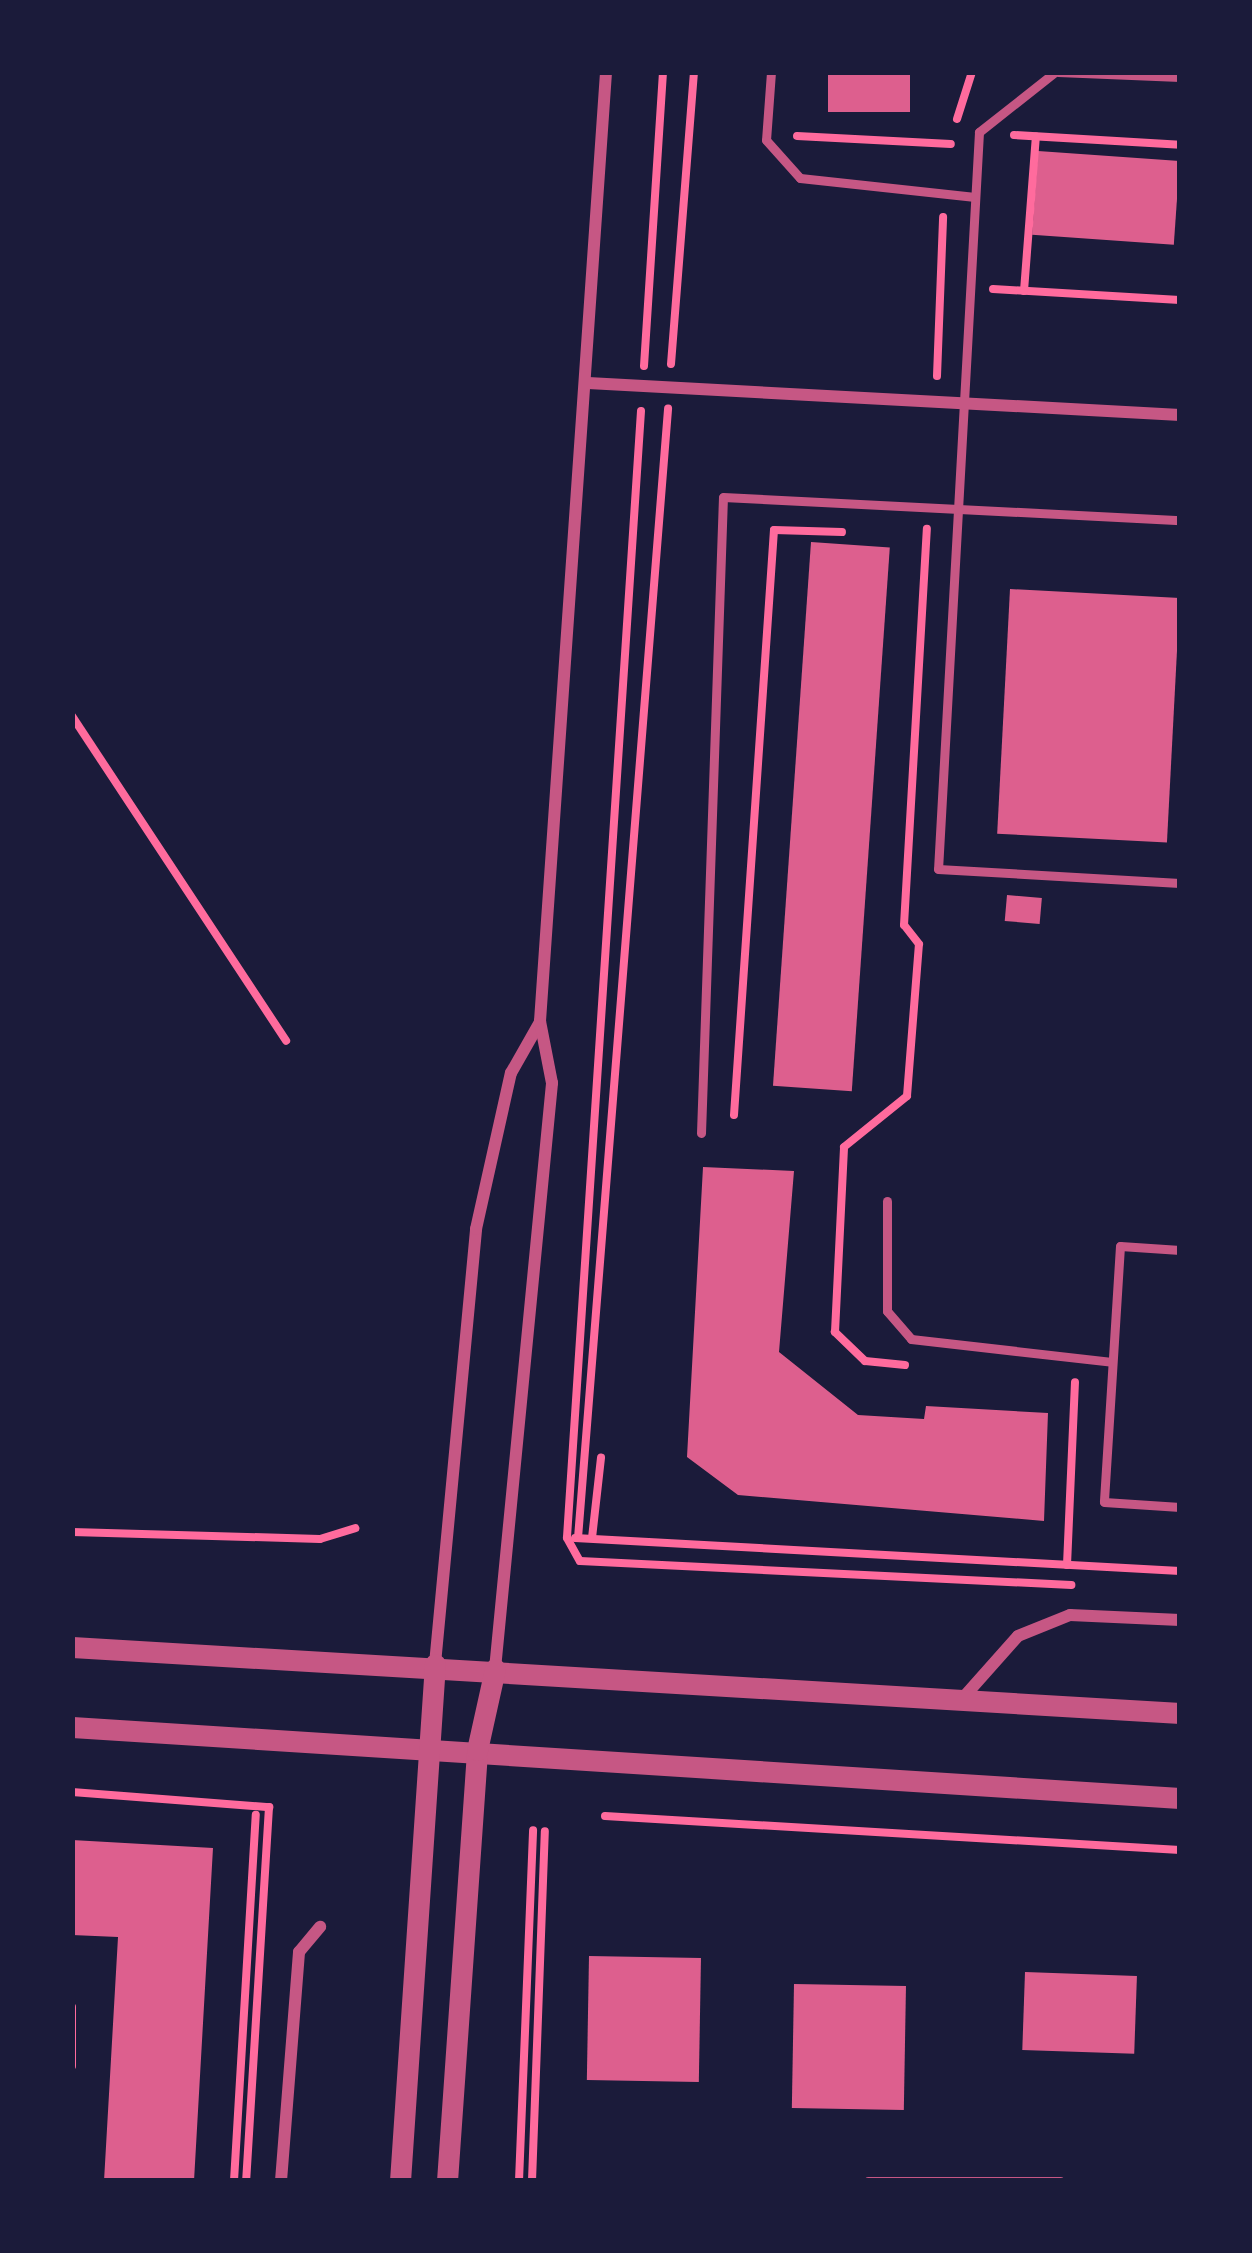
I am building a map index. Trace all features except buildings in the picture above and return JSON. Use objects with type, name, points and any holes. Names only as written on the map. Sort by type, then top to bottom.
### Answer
[{"type":"street","points":[[447,2181],[477,1750],[496,1669],[552,1083],[540,1021],[606,72]]},
{"type":"street","points":[[588,382],[1180,415]]},
{"type":"street","points":[[400,2181],[422,1746],[435,1664],[476,1229],[511,1073],[540,1021]]},
{"type":"street","points":[[962,1700],[1018,1636],[1070,1615],[1180,1620]]},
{"type":"street","points":[[72,1647],[435,1664],[1180,1713]]},
{"type":"street","points":[[72,1727],[1180,1798]]},
{"type":"street","points":[[281,2181],[299,1952],[320,1927]]},
{"type":"lane","points":[[771,72],[766,140],[800,178],[975,196]]},
{"type":"lane","points":[[1180,77],[1056,72],[979,133],[957,402],[938,869],[1180,884]]},
{"type":"lane","points":[[701,1133],[723,496],[1180,520]]},
{"type":"lane","points":[[887,1201],[887,1311],[911,1339],[1112,1362]]},
{"type":"lane","points":[[1180,1250],[1120,1246],[1104,1502],[1180,1507]]},
{"type":"lane","points":[[868,2181],[1060,2181]]},
{"type":"path","points":[[663,72],[573,1538],[580,1561],[1087,1586]]},
{"type":"path","points":[[573,1538],[694,72]]},
{"type":"path","points":[[961,100],[979,133],[1180,145]]},
{"type":"path","points":[[796,115],[795,136],[951,144]]},
{"type":"path","points":[[1024,291],[1036,136]]},
{"type":"path","points":[[938,285],[1180,300]]},
{"type":"path","points":[[734,1115],[773,530],[861,532]]},
{"type":"path","points":[[905,534],[927,534]]},
{"type":"path","points":[[72,716],[286,1041]]},
{"type":"path","points":[[592,1538],[601,1458]]},
{"type":"path","points":[[72,1532],[320,1539],[355,1528]]},
{"type":"path","points":[[573,1538],[1180,1571]]},
{"type":"path","points":[[72,1792],[269,1807],[246,2181]]},
{"type":"path","points":[[234,2181],[256,1814]]},
{"type":"path","points":[[604,1816],[1180,1850]]},
{"type":"path","points":[[519,2181],[533,1830]]},
{"type":"path","points":[[532,2181],[545,1832]]},
{"type":"path","points":[[72,2007],[72,2066]]}]
